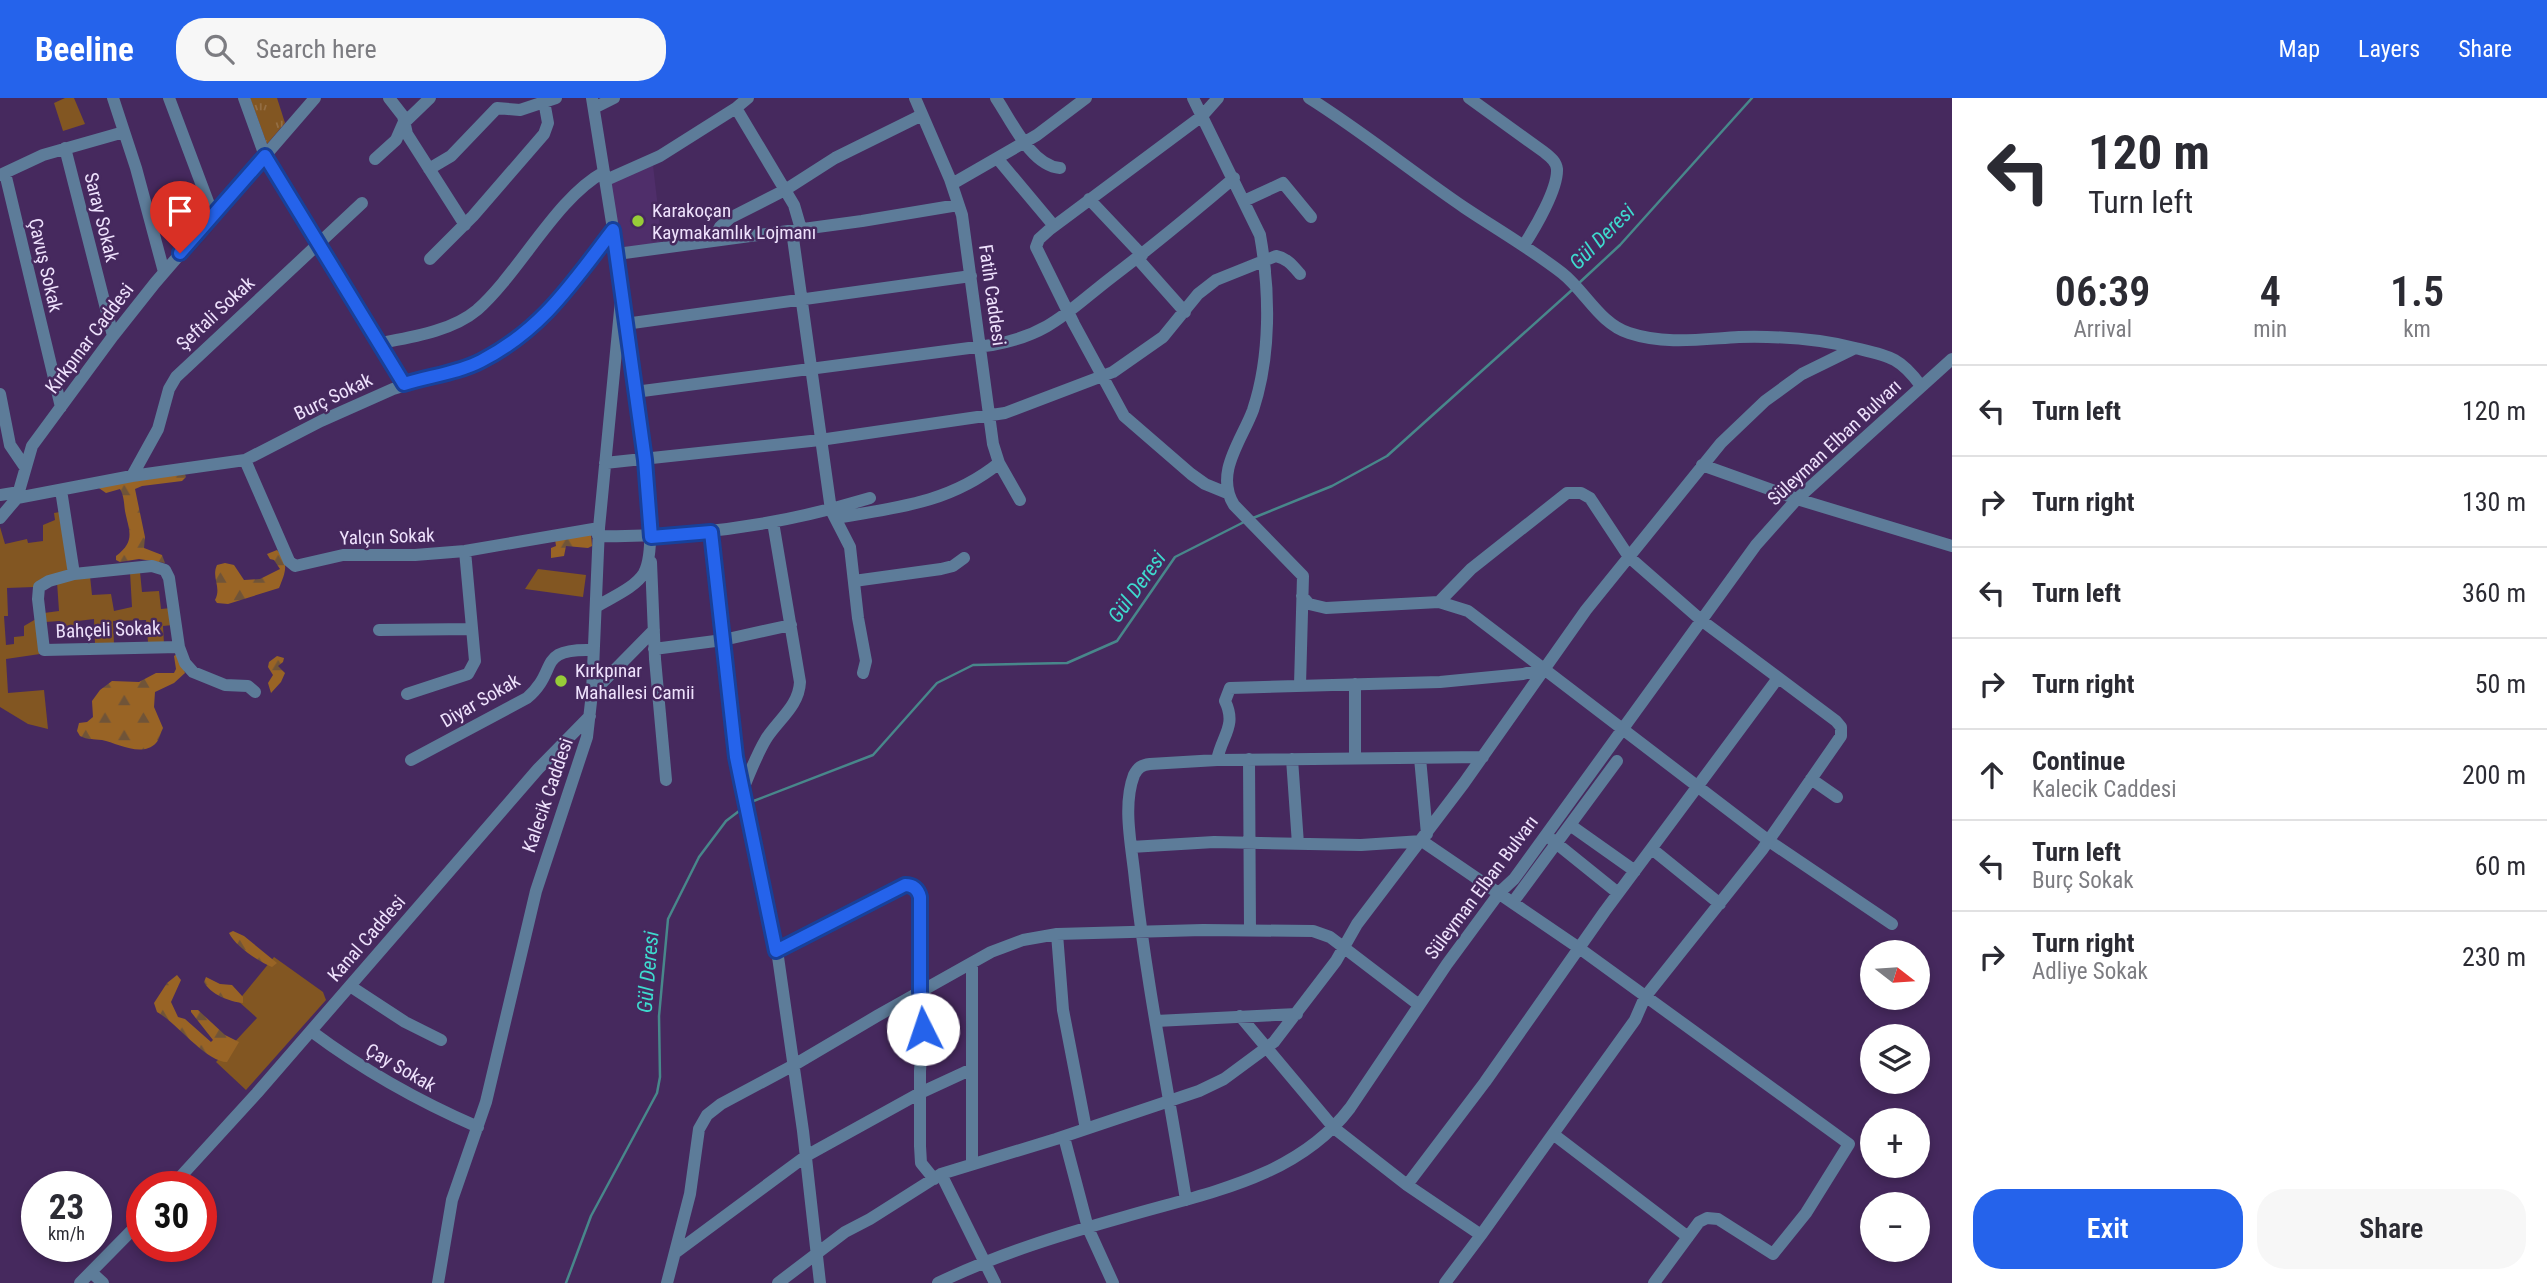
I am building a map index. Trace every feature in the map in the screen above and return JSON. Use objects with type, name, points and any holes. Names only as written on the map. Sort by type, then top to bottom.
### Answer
[{"type":"street","points":[[113,98],[164,272]]},
{"type":"street","points":[[169,98],[213,215]]},
{"type":"street","points":[[244,98],[265,156],[404,384]]},
{"type":"street","points":[[389,98],[403,116],[403,124],[465,225]]},
{"type":"street","points":[[375,159],[396,140],[403,124],[430,98]]},
{"type":"street","points":[[593,103],[614,98]]},
{"type":"street","points":[[380,343],[440,329],[477,310],[590,180],[660,156],[748,98]]},
{"type":"street","points":[[996,98],[1033,154],[1043,163],[1060,168]]},
{"type":"street","points":[[952,184],[1024,141],[1086,98]]},
{"type":"street","points":[[1193,98],[1260,235],[1265,259],[1266,325],[1260,385],[1252,412],[1231,458],[1227,493],[1234,505],[1303,576],[1300,685]]},
{"type":"street","points":[[1218,98],[1202,116],[1054,226],[1039,239],[1036,247],[1038,256],[1129,423],[1191,474],[1205,484],[1227,493]]},
{"type":"street","points":[[1309,98],[1352,125],[1566,276],[1616,327],[1649,338],[1689,341],[1737,337],[1818,339],[1884,355],[1902,363],[1921,386]]},
{"type":"street","points":[[1469,98],[1544,152],[1554,160],[1557,167],[1553,188],[1524,245]]},
{"type":"street","points":[[429,169],[451,156],[497,108],[520,110],[550,99],[544,134],[465,225],[430,259]]},
{"type":"street","name":"Fatih Caddesi","points":[[917,99],[958,205],[971,276],[993,444],[999,463],[1020,500]]},
{"type":"street","name":"Kırkpınar Caddesi","points":[[0,518],[18,495],[32,446],[113,336],[310,100]]},
{"type":"street","name":"Kalecik Caddesi","points":[[438,1283],[452,1200],[486,1102],[536,891],[584,751],[590,716],[599,532],[621,300],[617,254],[593,103]]},
{"type":"street","points":[[736,108],[794,205],[801,300],[820,440],[833,514],[850,547],[866,661],[863,673]]},
{"type":"street","points":[[713,242],[720,227],[730,218],[785,190],[835,158],[922,115]]},
{"type":"street","points":[[2,174],[43,155],[124,132]]},
{"type":"street","name":"Saray Sokak","points":[[65,148],[113,336]]},
{"type":"street","points":[[997,158],[1054,226]]},
{"type":"street","name":"Çavuş Sokak","points":[[2,174],[61,407]]},
{"type":"street","points":[[635,392],[1010,342],[1029,336],[1054,324],[1070,312],[1234,178]]},
{"type":"street","points":[[1244,201],[1283,183],[1311,217]]},
{"type":"street","points":[[1090,199],[1185,312]]},
{"type":"street","name":"Şeftali Sokak","points":[[132,476],[162,421],[169,389],[176,377],[362,203]]},
{"type":"street","points":[[617,254],[958,205]]},
{"type":"street","name":"Burç Sokak","points":[[0,495],[61,489],[245,460],[321,421],[404,384],[481,362],[538,323],[613,230]]},
{"type":"street","points":[[605,464],[820,440],[989,416],[1042,400],[1102,377],[1152,345],[1185,312],[1198,294],[1216,280],[1276,256],[1283,258],[1300,274]]},
{"type":"street","points":[[625,324],[971,276]]},
{"type":"street","points":[[621,300],[645,460],[651,537],[654,649],[666,780]]},
{"type":"street","points":[[778,1283],[845,1232],[938,1177],[1170,1102],[1224,1079],[1266,1049],[1297,1014],[1357,924],[1483,757],[1586,610],[1702,465],[1765,401],[1802,374],[1855,348]]},
{"type":"street","name":"Süleyman Elban Bulvarı","points":[[938,1283],[1027,1245],[1246,1182],[1273,1170],[1334,1128],[1500,892],[1514,879],[1756,545],[1797,499],[1952,359]]},
{"type":"street","points":[[0,394],[10,445],[25,467]]},
{"type":"street","name":"Yalçın Sokak","points":[[245,460],[289,561],[295,566],[344,555],[415,555],[465,551],[599,532],[651,537],[711,532],[833,514]]},
{"type":"street","points":[[833,514],[900,507],[955,492],[999,463]]},
{"type":"street","points":[[1702,465],[1797,499],[1952,546]]},
{"type":"street","points":[[61,489],[74,574],[152,566],[165,570],[169,578],[179,647]]},
{"type":"street","points":[[1439,602],[1471,569],[1567,493],[1577,492],[1590,498],[1629,557],[1701,620],[1841,727],[1840,736],[1769,841],[1645,997],[1634,1020],[1445,1283]]},
{"type":"street","points":[[833,514],[870,498]]},
{"type":"street","points":[[742,792],[766,738],[796,703],[800,693],[773,522]]},
{"type":"street","points":[[711,532],[736,757],[776,951],[794,1065],[820,1283]]},
{"type":"street","points":[[407,694],[471,671],[475,661],[465,551]]},
{"type":"street","points":[[596,607],[638,581],[643,575],[650,551]]},
{"type":"street","points":[[854,581],[941,569],[953,566],[964,558]]},
{"type":"street","name":"Bahçeli Sokak","points":[[74,574],[49,581],[39,587],[44,650],[179,647],[185,663],[193,672],[225,685],[248,687],[255,692]]},
{"type":"street","points":[[1302,596],[1309,604],[1326,608],[1439,602],[1468,611],[1769,841],[1892,924]]},
{"type":"street","points":[[654,649],[723,640],[790,625]]},
{"type":"street","points":[[379,630],[472,629]]},
{"type":"street","points":[[592,693],[653,630]]},
{"type":"street","name":"Diyar Sokak","points":[[411,760],[527,698],[536,691],[552,660],[561,652],[569,649],[593,650]]},
{"type":"street","points":[[1217,760],[1223,737],[1231,725],[1225,701],[1230,688],[1440,682],[1523,674],[1544,669]]},
{"type":"street","points":[[1406,1185],[1493,1071],[1618,894],[1778,678]]},
{"type":"street","points":[[1355,684],[1355,758]]},
{"type":"street","name":"Kanal Caddesi","points":[[185,1171],[538,769],[590,716]]},
{"type":"street","points":[[1186,1200],[1141,933],[1131,847],[1129,802],[1136,771],[1141,766],[1150,764],[1217,760],[1483,757]]},
{"type":"street","points":[[1420,758],[1424,837]]},
{"type":"street","points":[[1249,759],[1250,930]]},
{"type":"street","points":[[1292,759],[1298,844]]},
{"type":"street","points":[[1513,902],[1617,761]]},
{"type":"street","points":[[1811,779],[1838,797]]},
{"type":"street","points":[[1570,825],[1635,871]]},
{"type":"street","points":[[1546,834],[1618,894]]},
{"type":"street","points":[[1131,847],[1214,842],[1361,845],[1424,837],[1849,1144],[1806,1213],[1773,1254],[1714,1218],[1707,1218],[1699,1222],[1654,1283]]},
{"type":"street","points":[[1652,849],[1720,904]]},
{"type":"street","points":[[776,951],[909,885],[915,888],[920,897],[920,991],[923,1029],[921,1163],[938,1177],[995,1283]]},
{"type":"street","points":[[667,1283],[691,1194],[699,1129],[707,1115],[920,991],[1011,943],[1057,934],[1313,931],[1330,937],[1419,1006]]},
{"type":"street","points":[[1057,934],[1063,1010],[1086,1129]]},
{"type":"street","points":[[972,963],[972,1164]]},
{"type":"street","points":[[350,986],[405,1022],[441,1040]]},
{"type":"street","points":[[1156,1021],[1297,1014]]},
{"type":"street","points":[[1240,1016],[1334,1128],[1406,1185],[1481,1235]]},
{"type":"street","name":"Çay Sokak","points":[[311,1031],[357,1065],[398,1089],[478,1127]]},
{"type":"street","points":[[675,1252],[806,1156],[920,1093],[972,1069]]},
{"type":"street","points":[[1553,1134],[1688,1237]]},
{"type":"street","points":[[1064,1137],[1088,1228],[1113,1283]]},
{"type":"street","points":[[80,1283],[126,1236]]},
{"type":"street","points":[[91,1272],[103,1283]]},
{"type":"shaded area","name":"Karakoçan Kaymakamlık Lojmanı","points":[[653,165],[662,243],[626,248],[619,244],[610,182]]},
{"type":"green space","points":[[65,98],[74,98],[85,124],[63,131],[54,103]]},
{"type":"green space","points":[[250,98],[277,98],[285,123],[267,144]]},
{"type":"green space","points":[[185,474],[186,477],[182,481],[135,489],[145,537],[144,548],[162,555],[165,563],[139,559],[120,562],[116,560],[116,556],[129,540],[123,497],[120,489],[106,493],[96,486]]},
{"type":"green space","points":[[60,512],[68,572],[34,587],[7,588],[8,616],[4,616],[6,645],[14,644],[14,637],[24,636],[24,626],[36,619],[40,654],[6,659],[8,693],[44,690],[48,729],[28,724],[0,707],[0,527],[5,544],[27,539],[28,543],[43,541],[43,525],[55,520],[54,513]]},
{"type":"green space","points":[[591,534],[592,546],[566,546],[564,556],[551,558],[551,548],[556,546],[555,539]]},
{"type":"green space","points":[[277,550],[285,564],[279,588],[228,604],[217,603],[217,565],[234,565],[244,580],[260,579],[280,569],[267,554]]},
{"type":"green space","points":[[538,569],[586,575],[583,597],[525,589]]},
{"type":"green space","points":[[130,572],[140,572],[142,592],[159,591],[161,609],[171,608],[173,625],[163,626],[164,644],[148,642],[146,620],[113,621],[114,644],[95,644],[94,619],[78,621],[77,626],[62,627],[60,621],[45,622],[44,613],[59,611],[57,582],[90,576],[92,595],[111,594],[114,611],[132,607]]},
{"type":"green space","points":[[178,653],[185,673],[174,683],[155,692],[154,707],[163,728],[156,743],[144,749],[137,749],[80,736],[77,731],[79,723],[87,722],[93,717],[92,701],[100,690],[112,681],[139,682],[156,673],[174,673],[174,656]]},
{"type":"green space","points":[[277,656],[284,658],[278,666],[285,673],[271,693],[268,683],[273,675],[268,667],[269,662]]},
{"type":"green space","points":[[233,931],[244,936],[277,963],[272,967],[248,953],[232,938],[229,933]]},
{"type":"green space","points":[[274,957],[323,992],[326,1000],[246,1090],[216,1062],[257,1018],[238,1001]]},
{"type":"green space","points":[[177,975],[181,980],[171,1002],[178,1017],[185,1019],[211,1042],[213,1040],[191,1012],[198,1010],[225,1035],[239,1042],[227,1062],[210,1056],[157,1012],[154,1003],[167,983]]},
{"type":"green space","points":[[206,977],[220,984],[232,985],[243,997],[243,1003],[216,994],[204,982]]},
{"type":"waterway","name":"Gül Deresi","points":[[1579,283],[1620,245],[1752,98]]},
{"type":"waterway","name":"Gül Deresi","points":[[1253,518],[1332,486],[1387,456],[1572,290]]},
{"type":"waterway","name":"Gül Deresi","points":[[751,802],[873,755],[937,683],[973,665],[1067,663],[1117,641],[1175,557],[1244,522]]},
{"type":"waterway","name":"Gül Deresi","points":[[566,1283],[591,1216],[657,1093],[660,1077],[659,1016],[668,919],[699,857],[726,821],[743,808]]},
{"type":"place","name":"Karakoçan Kaymakamlık Lojmanı","points":[[638,221]]},
{"type":"place","name":"Kırkpınar Mahallesi Camii","points":[[561,681]]},
{"type":"route","points":[[180,253],[265,156],[404,384],[481,362],[538,323],[613,230],[645,460],[651,537],[711,532],[736,757],[776,951],[905,885],[912,886],[918,890],[920,897],[920,991],[923,1029]]}]
